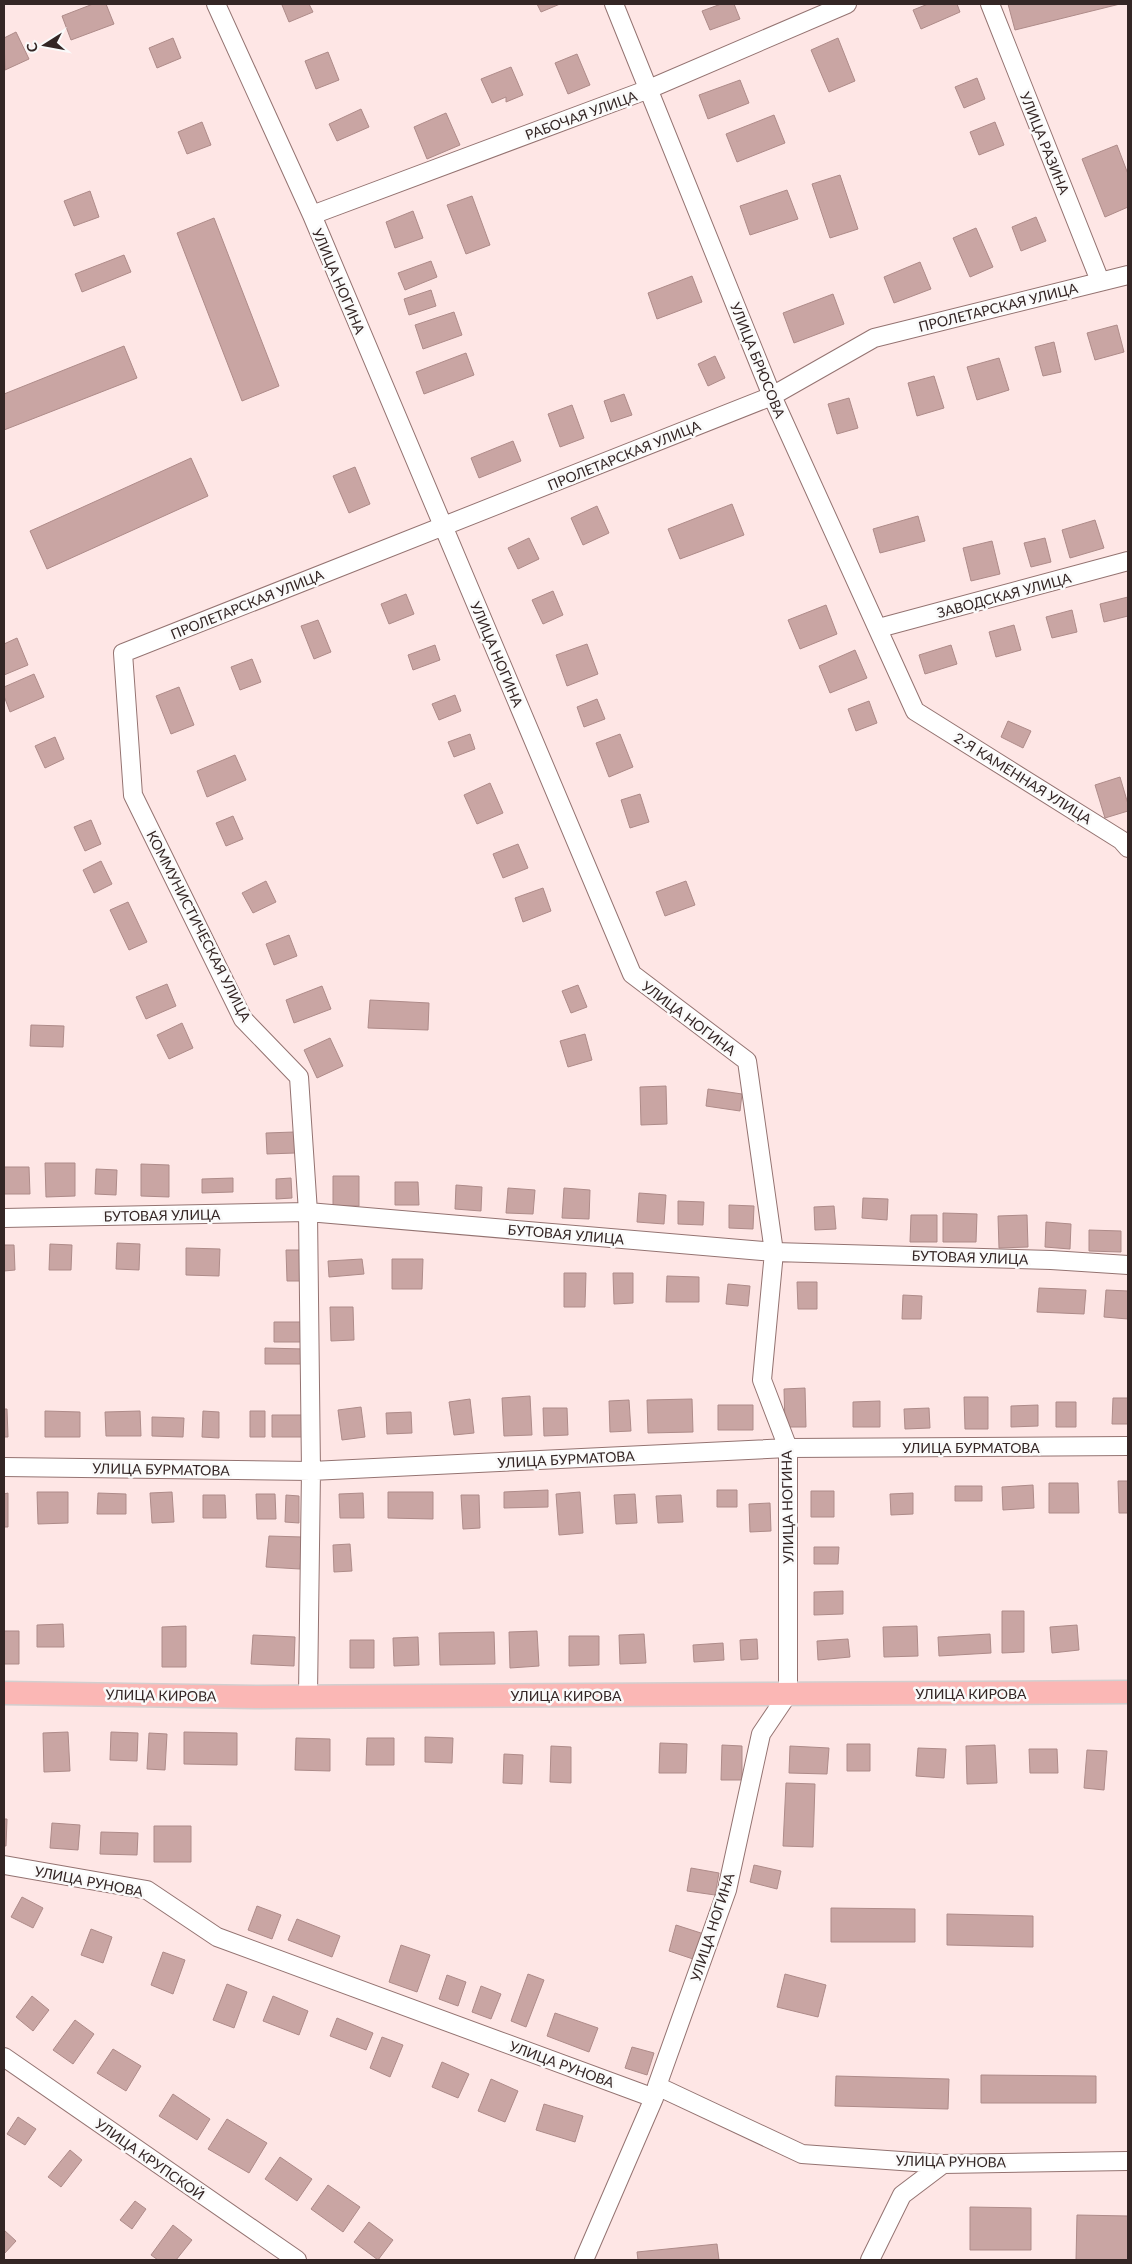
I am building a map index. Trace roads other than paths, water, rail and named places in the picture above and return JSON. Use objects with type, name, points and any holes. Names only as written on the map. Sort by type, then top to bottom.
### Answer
[{"type":"main road","name":"УЛИЦА КИРОВА","points":[[4,1693],[258,1697],[308,1695],[1128,1692]]},
{"type":"street","name":"УЛИЦА НОГИНА","points":[[216,4],[312,215],[632,974],[747,1062],[774,1252],[762,1380],[788,1448],[788,1694],[761,1734],[727,1890],[656,2092],[584,2260]]},
{"type":"street","name":"УЛИЦА БРЮСОВА","points":[[614,4],[772,396],[879,628],[915,711]]},
{"type":"street","name":"РАБОЧАЯ УЛИЦА","points":[[312,215],[649,90],[847,4]]},
{"type":"street","name":"УЛИЦА РАЗИНА","points":[[990,4],[1100,281]]},
{"type":"street","name":"ПРОЛЕТАРСКАЯ УЛИЦА","points":[[123,653],[772,396],[874,338],[1128,275]]},
{"type":"street","name":"ЗАВОДСКАЯ УЛИЦА","points":[[879,628],[1128,561]]},
{"type":"street","name":"КОММУНИСТИЧЕСКАЯ УЛИЦА","points":[[123,653],[133,795],[244,1019],[299,1077],[308,1212],[311,1471],[308,1695]]},
{"type":"street","name":"2-Я КАМЕННАЯ УЛИЦА","points":[[915,711],[1126,842]]},
{"type":"street","name":"БУТОВАЯ УЛИЦА","points":[[4,1218],[308,1212],[774,1252],[1041,1259],[1128,1264]]},
{"type":"street","name":"УЛИЦА БУРМАТОВА","points":[[4,1467],[311,1471],[788,1448],[1128,1446]]},
{"type":"street","name":"УЛИЦА РУНОВА","points":[[4,1865],[147,1890],[217,1937],[656,2092],[802,2154],[943,2164],[1128,2161]]},
{"type":"street","name":"УЛИЦА КРУПСКОЙ","points":[[4,2057],[297,2260]]},
{"type":"street","points":[[870,2260],[902,2195],[943,2164]]}]
